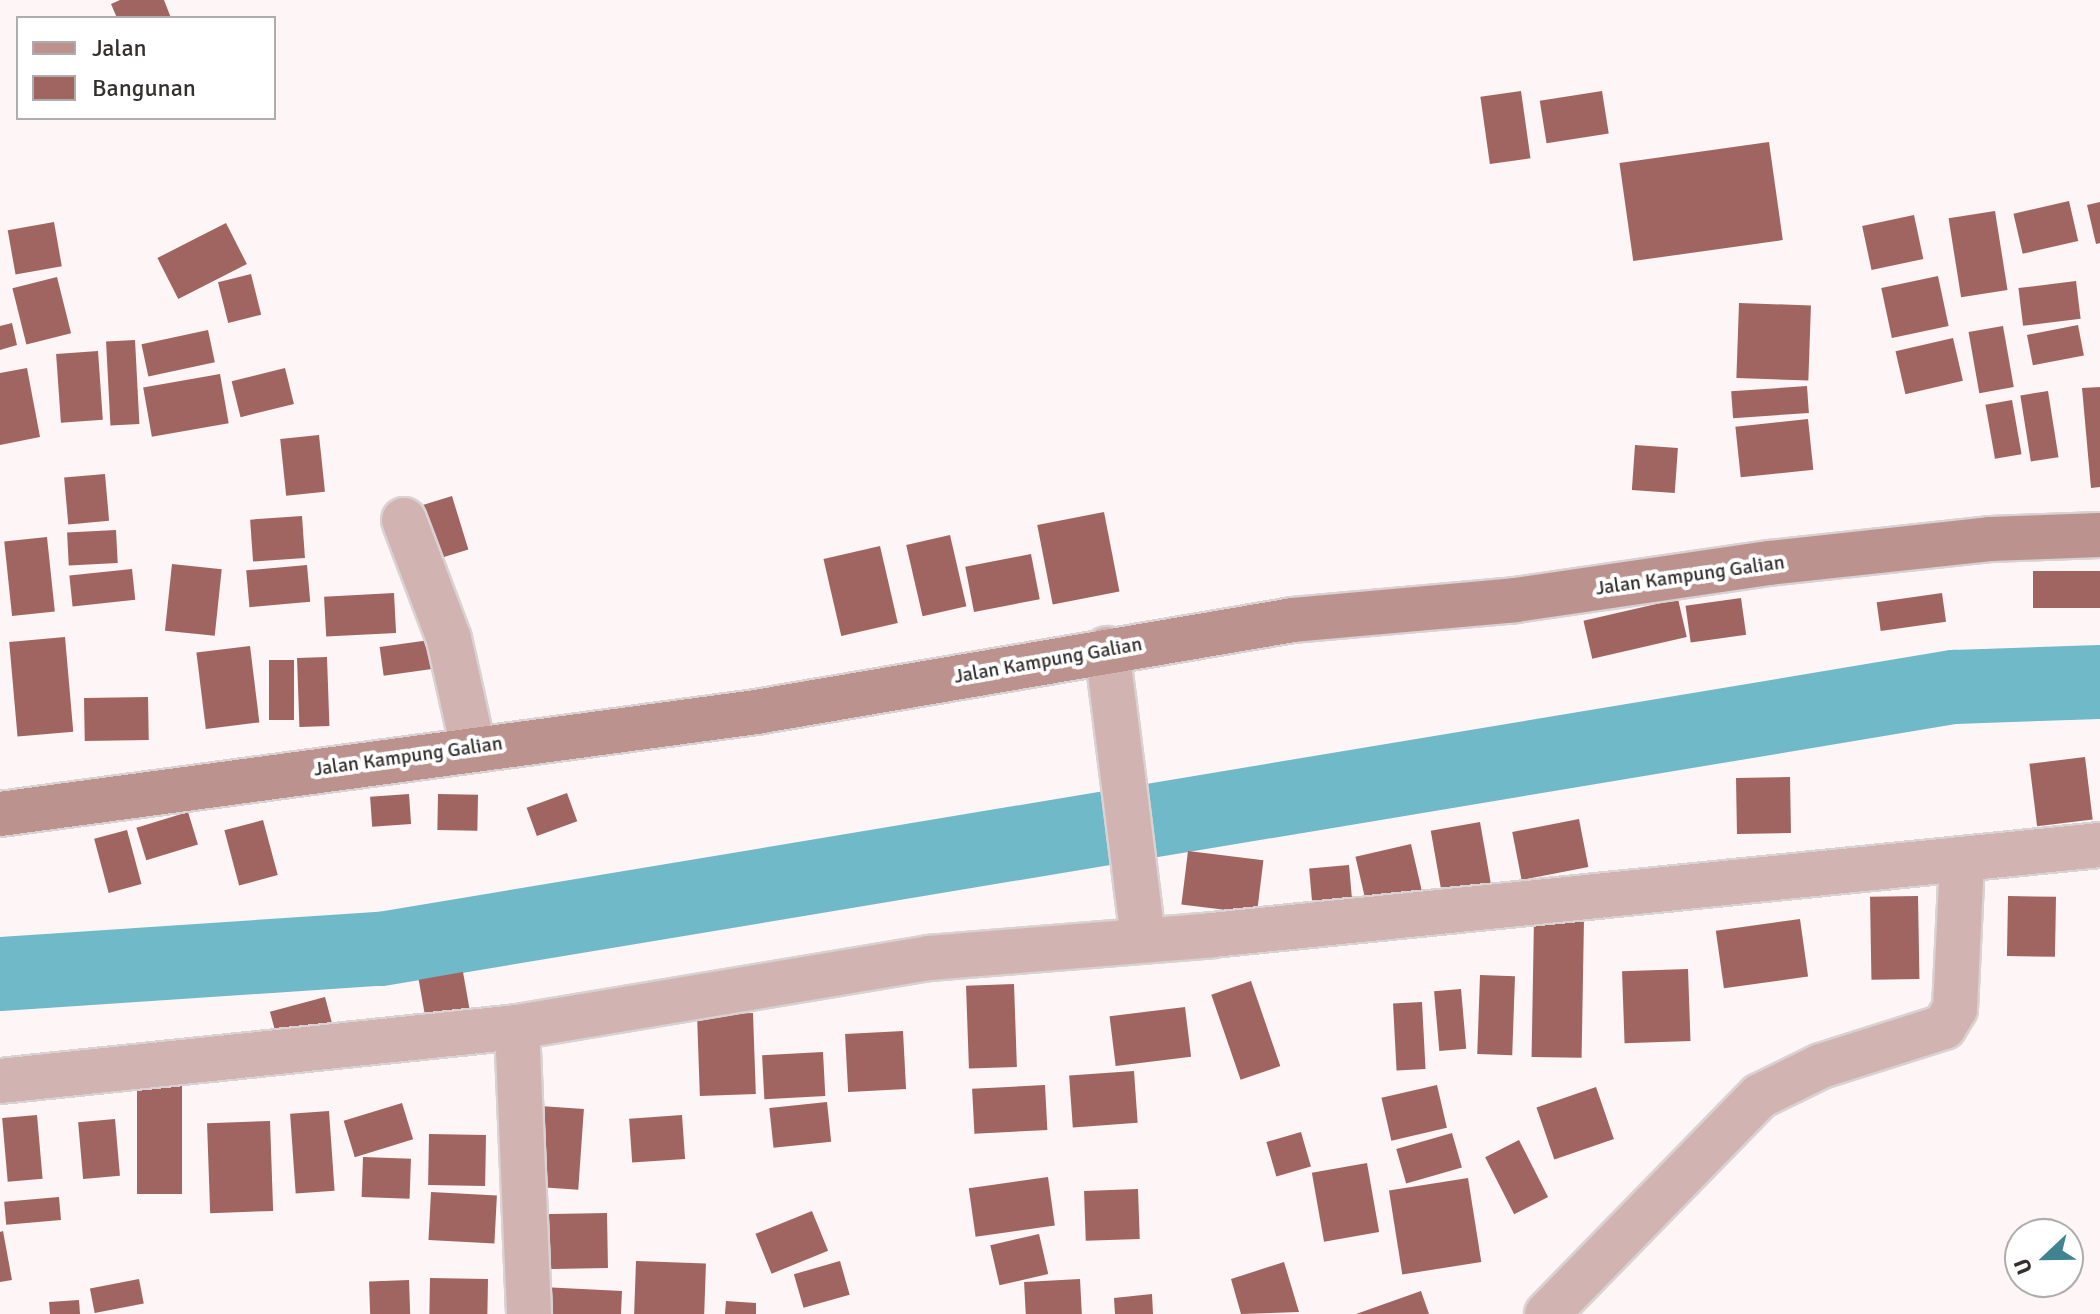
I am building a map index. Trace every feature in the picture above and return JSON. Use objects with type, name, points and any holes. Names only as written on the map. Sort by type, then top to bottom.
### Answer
[{"type":"main road","name":"Jalan Kampung Galian","points":[[0,814],[473,747],[756,712],[1107,649],[1293,620],[1515,600],[1769,563],[1990,539],[2100,535]]},
{"type":"street","points":[[404,520],[449,639],[473,747]]},
{"type":"street","points":[[1107,649],[1143,940]]},
{"type":"street","points":[[0,1081],[517,1027],[929,958],[1143,940],[2100,845]]},
{"type":"street","points":[[1547,1314],[1760,1096],[1821,1066],[1944,1027],[1955,1009],[1962,860]]},
{"type":"street","points":[[517,1027],[529,1314]]},
{"type":"building","points":[[120,0],[164,0],[170,16],[116,16],[111,4]]},
{"type":"building","points":[[1521,91],[1530,158],[1490,164],[1480,97]]},
{"type":"building","points":[[1602,91],[1609,133],[1547,143],[1540,101]]},
{"type":"building","points":[[1769,142],[1783,240],[1633,261],[1619,163]]},
{"type":"building","points":[[2069,201],[2078,241],[2023,254],[2013,214]]},
{"type":"building","points":[[2100,202],[2100,243],[2096,244],[2087,205]]},
{"type":"building","points":[[1995,211],[2008,290],[1961,297],[1949,218]]},
{"type":"building","points":[[1914,215],[1923,259],[1872,270],[1862,226]]},
{"type":"building","points":[[54,222],[62,266],[16,274],[8,230]]},
{"type":"building","points":[[226,223],[247,264],[178,299],[157,258]]},
{"type":"building","points":[[251,274],[261,315],[228,323],[218,282]]},
{"type":"building","points":[[1938,276],[1949,326],[1892,338],[1881,288]]},
{"type":"building","points":[[57,277],[71,333],[26,344],[12,288]]},
{"type":"building","points":[[2076,281],[2081,319],[2023,326],[2018,288]]},
{"type":"building","points":[[1739,303],[1811,306],[1808,380],[1736,378]]},
{"type":"building","points":[[12,323],[17,345],[0,350],[0,326]]},
{"type":"building","points":[[2078,325],[2084,355],[2033,365],[2027,335]]},
{"type":"building","points":[[2003,326],[2014,387],[1979,393],[1969,332]]},
{"type":"building","points":[[208,330],[215,362],[148,376],[141,344]]},
{"type":"building","points":[[1953,338],[1963,381],[1905,394],[1896,351]]},
{"type":"building","points":[[135,340],[139,424],[110,425],[106,342]]},
{"type":"building","points":[[98,351],[103,420],[61,423],[56,354]]},
{"type":"building","points":[[27,368],[40,437],[0,445],[0,373]]},
{"type":"building","points":[[285,368],[294,404],[241,417],[232,381]]},
{"type":"building","points":[[220,374],[229,423],[152,437],[143,388]]},
{"type":"building","points":[[1807,386],[1809,413],[1733,418],[1731,391]]},
{"type":"building","points":[[2100,387],[2100,487],[2091,488],[2082,388]]},
{"type":"building","points":[[2048,391],[2058,457],[2031,462],[2020,395]]},
{"type":"building","points":[[2012,400],[2022,454],[1995,459],[1985,405]]},
{"type":"building","points":[[1808,419],[1813,470],[1741,477],[1735,427]]},
{"type":"building","points":[[319,435],[325,492],[286,496],[280,439]]},
{"type":"building","points":[[1635,445],[1678,448],[1675,493],[1632,490]]},
{"type":"building","points":[[105,474],[109,521],[68,524],[64,478]]},
{"type":"building","points":[[452,496],[468,550],[431,561],[415,507]]},
{"type":"building","points":[[1104,512],[1119,592],[1053,604],[1037,525]]},
{"type":"building","points":[[302,516],[305,558],[253,562],[250,520]]},
{"type":"building","points":[[116,530],[118,563],[69,566],[67,533]]},
{"type":"building","points":[[950,535],[966,606],[923,616],[906,545]]},
{"type":"building","points":[[47,537],[55,612],[12,616],[4,541]]},
{"type":"building","points":[[880,546],[898,623],[841,636],[823,559]]},
{"type":"building","points":[[1031,554],[1040,599],[974,612],[965,567]]},
{"type":"building","points":[[172,564],[222,569],[215,636],[165,631]]},
{"type":"building","points":[[307,565],[310,602],[249,607],[246,570]]},
{"type":"building","points":[[132,569],[135,600],[73,606],[69,576]]},
{"type":"building","points":[[2033,571],[2100,571],[2100,608],[2033,608]]},
{"type":"building","points":[[394,593],[396,633],[326,637],[324,597]]},
{"type":"building","points":[[1942,593],[1946,622],[1881,631],[1877,602]]},
{"type":"building","points":[[1741,598],[1746,635],[1691,642],[1686,606]]},
{"type":"building","points":[[1678,599],[1687,637],[1592,659],[1583,621]]},
{"type":"building","points":[[65,637],[73,732],[17,737],[9,642]]},
{"type":"building","points":[[444,638],[448,667],[384,676],[380,647]]},
{"type":"building","points":[[250,646],[259,722],[206,729],[196,653]]},
{"type":"building","points":[[327,657],[329,726],[299,727],[297,658]]},
{"type":"building","points":[[269,660],[294,660],[294,720],[269,720]]},
{"type":"building","points":[[148,697],[149,740],[85,741],[84,698]]},
{"type":"building","points":[[2085,757],[2093,820],[2037,826],[2029,764]]},
{"type":"building","points":[[1790,777],[1791,833],[1737,834],[1736,778]]},
{"type":"building","points":[[567,793],[577,821],[537,836],[527,808]]},
{"type":"building","points":[[409,794],[411,824],[372,827],[370,797]]},
{"type":"building","points":[[438,794],[478,795],[477,831],[437,830]]},
{"type":"building","points":[[188,812],[198,845],[146,860],[136,828]]},
{"type":"building","points":[[1579,819],[1588,867],[1522,880],[1512,832]]},
{"type":"building","points":[[263,820],[278,875],[239,885],[224,830]]},
{"type":"building","points":[[1480,822],[1491,885],[1442,894],[1431,831]]},
{"type":"building","points":[[127,830],[141,884],[109,893],[94,839]]},
{"type":"building","points":[[1411,844],[1422,892],[1366,905],[1355,857]]},
{"type":"building","points":[[1188,851],[1263,860],[1257,914],[1181,905]]},
{"type":"building","points":[[1349,865],[1352,898],[1312,901],[1309,868]]},
{"type":"building","points":[[1918,896],[1919,979],[1871,980],[1870,897]]},
{"type":"building","points":[[2008,896],[2056,897],[2055,957],[2007,956]]},
{"type":"building","points":[[1534,918],[1584,919],[1582,1058],[1532,1057]]},
{"type":"building","points":[[1800,919],[1808,976],[1724,988],[1716,931]]},
{"type":"building","points":[[1688,969],[1691,1041],[1625,1043],[1622,971]]},
{"type":"building","points":[[463,972],[471,1019],[427,1027],[419,980]]},
{"type":"building","points":[[1480,975],[1515,976],[1512,1055],[1477,1054]]},
{"type":"building","points":[[1251,981],[1280,1066],[1241,1080],[1211,995]]},
{"type":"building","points":[[1014,984],[1017,1067],[969,1069],[966,986]]},
{"type":"building","points":[[1461,989],[1466,1049],[1439,1051],[1434,991]]},
{"type":"building","points":[[325,997],[334,1030],[279,1045],[270,1012]]},
{"type":"building","points":[[1422,1002],[1426,1069],[1397,1070],[1393,1004]]},
{"type":"building","points":[[1185,1007],[1191,1057],[1116,1066],[1110,1016]]},
{"type":"building","points":[[753,1013],[756,1094],[700,1096],[697,1015]]},
{"type":"building","points":[[903,1031],[906,1089],[848,1092],[845,1034]]},
{"type":"building","points":[[823,1052],[825,1096],[764,1099],[762,1055]]},
{"type":"building","points":[[1134,1071],[1138,1123],[1073,1127],[1069,1076]]},
{"type":"building","points":[[137,1085],[182,1085],[182,1194],[137,1194]]},
{"type":"building","points":[[1045,1085],[1047,1130],[974,1134],[972,1089]]},
{"type":"building","points":[[1437,1085],[1447,1128],[1391,1141],[1381,1098]]},
{"type":"building","points":[[1596,1087],[1614,1139],[1554,1160],[1536,1108]]},
{"type":"building","points":[[827,1102],[831,1142],[773,1148],[769,1108]]},
{"type":"building","points":[[402,1103],[413,1139],[355,1157],[344,1121]]},
{"type":"building","points":[[540,1106],[584,1109],[578,1190],[534,1187]]},
{"type":"building","points":[[329,1111],[335,1191],[296,1194],[290,1114]]},
{"type":"building","points":[[37,1115],[43,1179],[8,1182],[2,1118]]},
{"type":"building","points":[[682,1115],[685,1159],[632,1163],[629,1119]]},
{"type":"building","points":[[115,1119],[120,1176],[83,1179],[78,1122]]},
{"type":"building","points":[[270,1121],[273,1211],[210,1213],[207,1123]]},
{"type":"building","points":[[1301,1132],[1311,1167],[1276,1177],[1266,1142]]},
{"type":"building","points":[[1452,1133],[1462,1168],[1406,1184],[1396,1149]]},
{"type":"building","points":[[429,1134],[486,1135],[485,1186],[428,1185]]},
{"type":"building","points":[[1519,1140],[1548,1197],[1514,1214],[1485,1157]]},
{"type":"building","points":[[363,1157],[411,1159],[410,1199],[362,1197]]},
{"type":"building","points":[[1367,1163],[1379,1232],[1324,1242],[1312,1173]]},
{"type":"building","points":[[1048,1177],[1055,1226],[976,1237],[969,1188]]},
{"type":"building","points":[[1468,1178],[1481,1262],[1402,1274],[1389,1191]]},
{"type":"building","points":[[1138,1189],[1140,1239],[1086,1241],[1084,1191]]},
{"type":"building","points":[[431,1192],[497,1195],[494,1243],[428,1240]]},
{"type":"building","points":[[59,1197],[61,1220],[6,1225],[4,1202]]},
{"type":"building","points":[[812,1211],[828,1251],[772,1274],[755,1234]]},
{"type":"building","points":[[607,1213],[608,1268],[540,1269],[539,1214]]},
{"type":"building","points":[[3,1231],[12,1280],[0,1282],[0,1232]]},
{"type":"building","points":[[1039,1234],[1048,1274],[1000,1285],[990,1245]]},
{"type":"building","points":[[636,1261],[706,1263],[704,1314],[634,1314]]},
{"type":"building","points":[[840,1261],[850,1295],[804,1308],[794,1274]]},
{"type":"building","points":[[1284,1262],[1299,1312],[1241,1314],[1231,1279]]},
{"type":"building","points":[[430,1278],[488,1279],[487,1314],[429,1314]]},
{"type":"building","points":[[139,1279],[144,1304],[95,1313],[90,1289]]},
{"type":"building","points":[[1080,1279],[1082,1314],[1026,1314],[1024,1282]]},
{"type":"building","points":[[409,1280],[410,1314],[370,1314],[369,1281]]},
{"type":"building","points":[[542,1287],[622,1291],[621,1314],[541,1314]]},
{"type":"building","points":[[1421,1291],[1429,1314],[1356,1314]]},
{"type":"building","points":[[1152,1294],[1153,1314],[1115,1314],[1114,1298]]},
{"type":"building","points":[[79,1300],[80,1314],[50,1314],[49,1302]]},
{"type":"building","points":[[726,1301],[756,1303],[756,1314],[725,1314]]},
{"type":"waterway","points":[[0,974],[381,949],[1954,687],[2100,682]]}]
